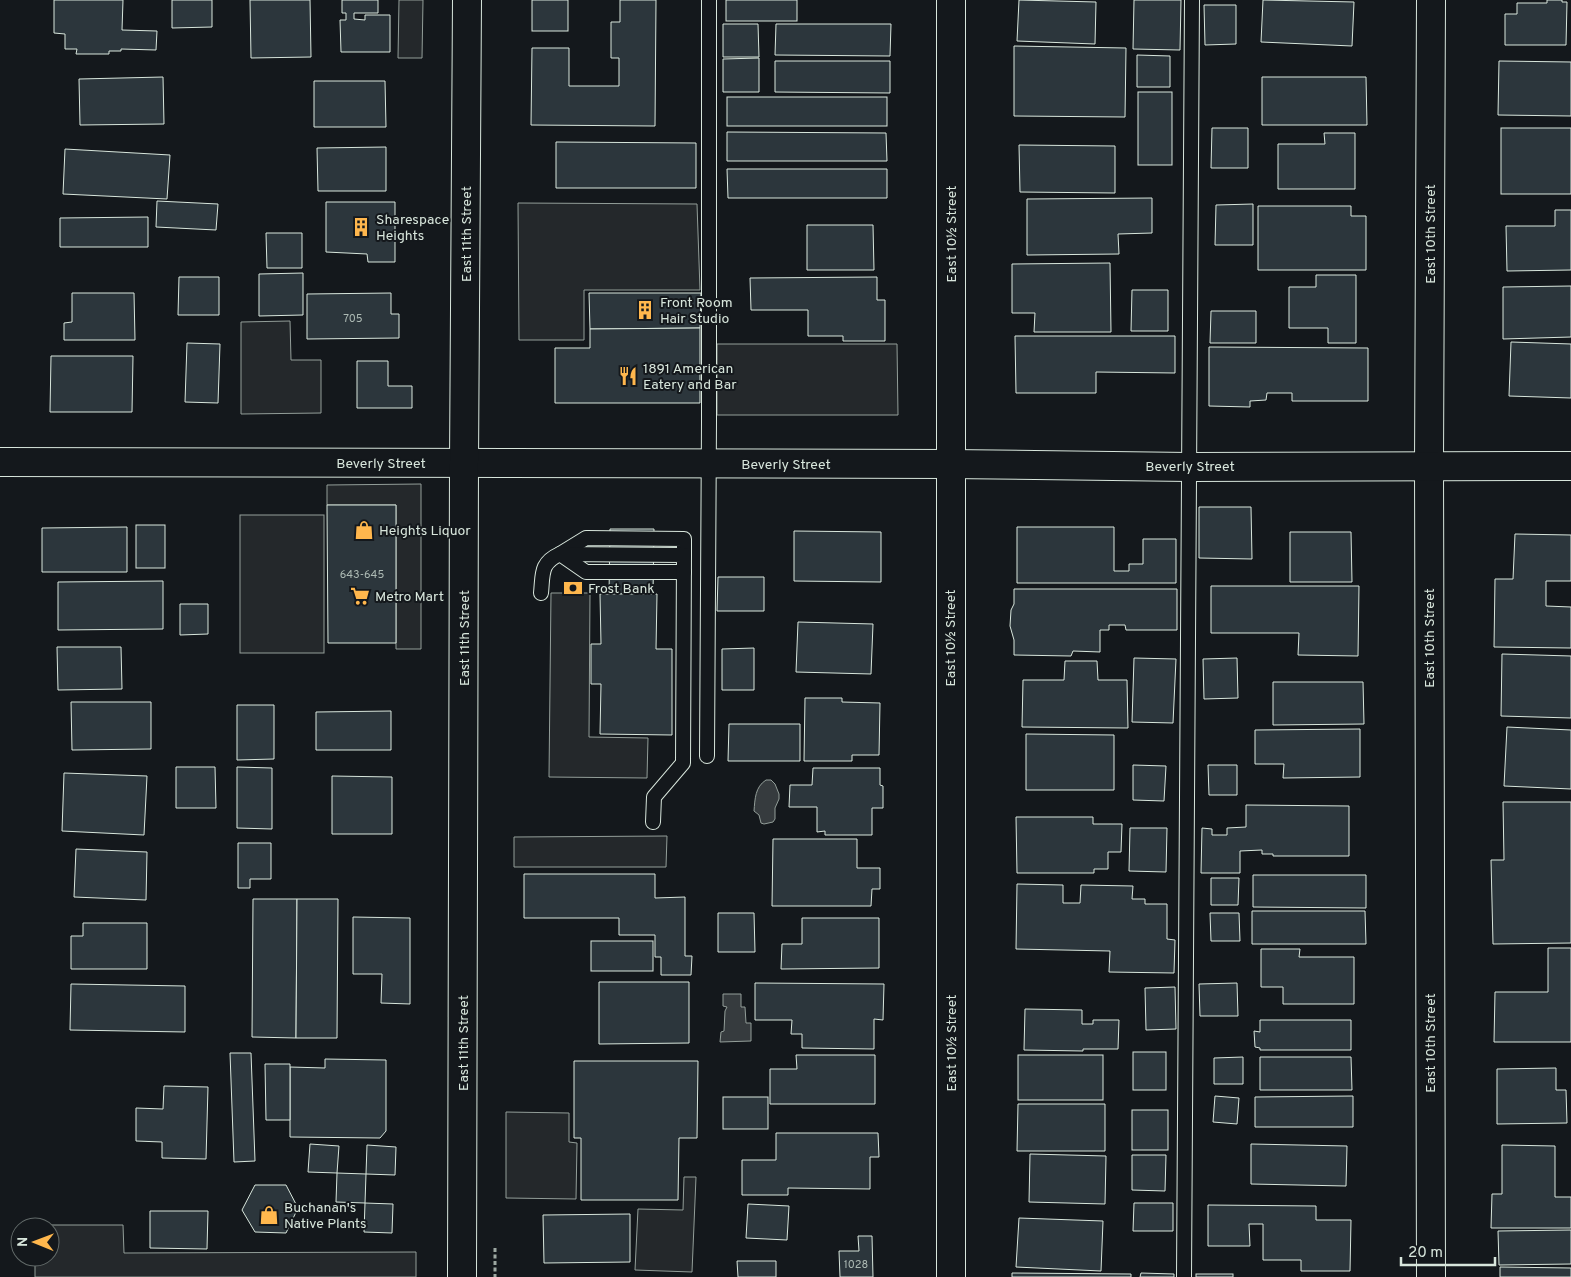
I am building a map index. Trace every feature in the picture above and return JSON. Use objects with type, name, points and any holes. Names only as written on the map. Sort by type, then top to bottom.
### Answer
[{"type":"street","name":"East 11th Street","points":[[462,1277],[467,0]]},
{"type":"street","name":"East 10½ Street","points":[[951,0],[951,1277]]},
{"type":"street","name":"East 10th Street","points":[[1431,0],[1429,465],[1431,1277]]},
{"type":"street","name":"Beverly Street","points":[[0,462],[950,464],[1189,467],[1571,466]]},
{"type":"lane","points":[[706,756],[709,0]]},
{"type":"lane","points":[[1184,1277],[1192,0]]},
{"type":"lane","points":[[560,554],[586,572],[684,572]]},
{"type":"lane","points":[[541,593],[543,569],[550,560],[560,554],[684,555],[684,762],[654,797],[653,822]]},
{"type":"shaded area","points":[[399,0],[423,0],[422,58],[398,58]]},
{"type":"shaded area","points":[[518,203],[697,204],[700,290],[584,290],[584,340],[519,340]]},
{"type":"shaded area","points":[[290,321],[291,360],[321,360],[321,413],[241,414],[241,322]]},
{"type":"shaded area","points":[[717,344],[897,344],[898,415],[717,415]]},
{"type":"shaded area","points":[[421,484],[421,649],[396,649],[396,505],[327,505],[327,485]]},
{"type":"shaded area","points":[[240,515],[324,515],[324,653],[240,653]]},
{"type":"shaded area","points":[[551,593],[590,593],[589,737],[648,738],[647,778],[549,777]]},
{"type":"shaded area","points":[[766,780],[771,780],[775,784],[779,799],[775,808],[775,819],[773,822],[764,824],[761,823],[759,815],[754,811],[758,790]]},
{"type":"shaded area","points":[[667,836],[666,867],[514,867],[514,837]]},
{"type":"shaded area","points":[[723,994],[741,994],[741,1007],[745,1007],[746,1023],[751,1023],[751,1041],[720,1042],[721,1032],[724,1031],[727,1007],[723,1006]]},
{"type":"shaded area","points":[[506,1112],[569,1113],[569,1142],[577,1143],[576,1199],[506,1198]]},
{"type":"shaded area","points":[[684,1177],[696,1177],[692,1272],[635,1270],[638,1209],[683,1210]]},
{"type":"shaded area","points":[[60,1225],[123,1225],[124,1253],[416,1252],[416,1277],[35,1277],[35,1267],[60,1267]]},
{"type":"building","points":[[54,0],[123,0],[122,30],[157,31],[156,50],[121,49],[121,51],[109,51],[109,54],[76,54],[77,49],[65,49],[65,34],[54,33]]},
{"type":"building","points":[[172,0],[212,0],[212,27],[172,28]]},
{"type":"building","points":[[250,0],[310,0],[311,57],[251,58]]},
{"type":"building","points":[[342,0],[378,0],[378,13],[354,13],[354,19],[365,20],[365,15],[390,15],[390,52],[341,52],[340,20],[346,20],[346,13],[342,13]]},
{"type":"building","points":[[532,0],[568,0],[568,31],[532,31]]},
{"type":"building","points":[[620,0],[656,0],[655,126],[531,125],[532,48],[569,48],[569,86],[619,86],[619,58],[611,58],[611,22],[620,22]]},
{"type":"building","points":[[726,0],[797,0],[797,21],[726,21]]},
{"type":"building","points":[[1019,0],[1096,2],[1095,44],[1017,41]]},
{"type":"building","points":[[1134,0],[1181,0],[1180,50],[1133,49]]},
{"type":"building","points":[[1263,0],[1354,2],[1352,46],[1261,42]]},
{"type":"building","points":[[1547,0],[1567,2],[1566,45],[1505,45],[1505,14],[1517,14],[1517,3],[1547,3]]},
{"type":"building","points":[[1204,5],[1236,5],[1236,44],[1205,45]]},
{"type":"building","points":[[723,24],[758,24],[759,57],[723,57]]},
{"type":"building","points":[[776,24],[891,24],[890,56],[775,55]]},
{"type":"building","points":[[1014,46],[1126,48],[1125,117],[1014,116]]},
{"type":"building","points":[[1137,55],[1170,56],[1170,87],[1137,87]]},
{"type":"building","points":[[759,58],[759,92],[723,92],[723,59]]},
{"type":"building","points":[[775,61],[890,61],[890,93],[775,92]]},
{"type":"building","points":[[1499,61],[1571,62],[1571,116],[1498,115]]},
{"type":"building","points":[[163,77],[164,124],[80,125],[79,79]]},
{"type":"building","points":[[1262,77],[1366,77],[1367,125],[1262,125]]},
{"type":"building","points":[[314,81],[385,81],[386,127],[314,127]]},
{"type":"building","points":[[1138,92],[1172,92],[1172,165],[1138,165]]},
{"type":"building","points":[[727,97],[887,97],[887,126],[727,126]]},
{"type":"building","points":[[1212,128],[1248,128],[1248,168],[1211,168]]},
{"type":"building","points":[[1501,128],[1571,128],[1571,194],[1501,194]]},
{"type":"building","points":[[727,132],[886,133],[887,161],[727,161]]},
{"type":"building","points":[[1324,133],[1355,133],[1355,189],[1278,189],[1278,144],[1325,144]]},
{"type":"building","points":[[556,142],[696,143],[696,188],[556,188]]},
{"type":"building","points":[[1019,145],[1115,146],[1115,193],[1020,192]]},
{"type":"building","points":[[386,147],[386,191],[318,191],[317,148]]},
{"type":"building","points":[[65,149],[170,155],[167,199],[63,194]]},
{"type":"building","points":[[727,169],[887,169],[887,198],[728,198]]},
{"type":"building","points":[[1152,198],[1152,233],[1118,234],[1119,254],[1027,255],[1027,199]]},
{"type":"building","points":[[157,201],[218,204],[216,230],[156,227]]},
{"type":"building","name":"Sharespace Heights","points":[[326,202],[395,202],[395,262],[368,262],[367,254],[326,252]]},
{"type":"building","points":[[1253,204],[1253,245],[1215,245],[1216,205]]},
{"type":"building","points":[[1258,206],[1351,206],[1351,216],[1366,216],[1366,270],[1258,270]]},
{"type":"building","points":[[1555,210],[1571,210],[1571,270],[1507,271],[1506,226],[1555,226]]},
{"type":"building","points":[[148,217],[148,247],[60,247],[60,218]]},
{"type":"building","points":[[807,225],[873,225],[874,270],[807,270]]},
{"type":"building","points":[[266,233],[302,233],[302,268],[267,268]]},
{"type":"building","points":[[1110,263],[1111,332],[1034,332],[1035,313],[1012,313],[1012,264]]},
{"type":"building","points":[[303,273],[303,315],[259,316],[259,274]]},
{"type":"building","points":[[1316,275],[1356,275],[1356,343],[1328,343],[1328,328],[1289,328],[1289,287],[1316,287]]},
{"type":"building","points":[[179,277],[219,277],[219,315],[178,315]]},
{"type":"building","points":[[877,277],[877,300],[885,300],[885,341],[843,341],[843,336],[808,336],[808,310],[751,310],[750,278]]},
{"type":"building","points":[[1571,286],[1571,337],[1503,339],[1503,287]]},
{"type":"building","points":[[1132,290],[1168,290],[1168,331],[1131,331]]},
{"type":"building","points":[[72,293],[134,293],[135,340],[64,340],[64,323],[72,322]]},
{"type":"building","points":[[391,293],[391,314],[399,314],[399,338],[307,339],[307,294]]},
{"type":"building","name":"Front Room Hair Studio","points":[[589,293],[701,293],[700,328],[590,329]]},
{"type":"building","points":[[1211,311],[1256,311],[1256,343],[1210,343]]},
{"type":"building","name":"1891 American Eatery and Bar","points":[[700,328],[700,403],[555,403],[555,348],[590,348],[590,329]]},
{"type":"building","points":[[1015,336],[1175,336],[1175,373],[1096,372],[1096,393],[1016,393]]},
{"type":"building","points":[[1511,342],[1571,344],[1571,398],[1509,396]]},
{"type":"building","points":[[187,343],[220,344],[218,403],[185,402]]},
{"type":"building","points":[[1209,347],[1368,348],[1368,401],[1292,401],[1292,393],[1267,393],[1266,400],[1250,401],[1250,407],[1209,406]]},
{"type":"building","points":[[51,356],[133,356],[132,412],[50,412]]},
{"type":"building","points":[[357,361],[388,361],[388,386],[412,386],[412,408],[357,408]]},
{"type":"building","points":[[327,505],[396,505],[396,643],[328,643]]},
{"type":"building","points":[[1199,507],[1251,507],[1252,559],[1199,558]]},
{"type":"building","points":[[136,525],[165,525],[165,568],[136,568]]},
{"type":"building","points":[[127,527],[127,572],[42,572],[42,528]]},
{"type":"building","points":[[1017,527],[1114,527],[1114,571],[1129,571],[1129,564],[1143,564],[1143,539],[1176,539],[1176,583],[1017,583]]},
{"type":"building","points":[[610,529],[654,529],[653,594],[609,594]]},
{"type":"building","points":[[794,531],[881,532],[881,582],[794,581]]},
{"type":"building","points":[[1290,532],[1351,532],[1352,582],[1290,582]]},
{"type":"building","points":[[1515,534],[1571,535],[1571,581],[1546,581],[1546,606],[1571,607],[1571,648],[1494,647],[1495,579],[1513,579]]},
{"type":"building","points":[[718,577],[764,577],[764,611],[717,611]]},
{"type":"building","points":[[163,581],[163,629],[58,630],[58,582]]},
{"type":"building","points":[[1211,586],[1359,586],[1358,656],[1298,655],[1299,633],[1211,633]]},
{"type":"building","points":[[1014,589],[1177,589],[1177,630],[1126,630],[1125,625],[1109,625],[1109,630],[1100,630],[1100,652],[1073,651],[1071,656],[1014,655],[1014,640],[1010,626],[1011,610],[1014,604]]},
{"type":"building","points":[[600,594],[657,594],[656,649],[672,649],[672,735],[600,734],[601,684],[591,684],[591,644],[601,644]]},
{"type":"building","points":[[180,604],[208,604],[208,634],[180,635]]},
{"type":"building","points":[[798,622],[873,624],[871,674],[796,672]]},
{"type":"building","points":[[57,647],[121,647],[122,689],[58,690]]},
{"type":"building","points":[[754,648],[754,690],[722,690],[722,649]]},
{"type":"building","points":[[1502,654],[1571,656],[1571,718],[1501,716]]},
{"type":"building","points":[[1134,658],[1176,659],[1173,723],[1132,722]]},
{"type":"building","points":[[1237,658],[1238,698],[1204,699],[1203,659]]},
{"type":"building","points":[[1065,661],[1097,661],[1098,680],[1127,680],[1128,728],[1022,727],[1023,680],[1064,680]]},
{"type":"building","points":[[1273,682],[1363,682],[1364,724],[1273,725]]},
{"type":"building","points":[[805,698],[842,698],[842,702],[880,703],[879,755],[852,755],[852,761],[804,761]]},
{"type":"building","points":[[71,702],[151,702],[151,749],[72,750]]},
{"type":"building","points":[[237,705],[274,705],[274,759],[237,760]]},
{"type":"building","points":[[391,711],[391,750],[316,750],[316,712]]},
{"type":"building","points":[[729,724],[800,724],[800,761],[728,761]]},
{"type":"building","points":[[1507,727],[1571,730],[1571,789],[1504,786]]},
{"type":"building","points":[[1360,729],[1360,777],[1283,778],[1284,764],[1255,764],[1255,730]]},
{"type":"building","points":[[1026,734],[1114,735],[1114,790],[1026,790]]},
{"type":"building","points":[[1133,765],[1166,766],[1164,801],[1133,800]]},
{"type":"building","points":[[1208,765],[1237,765],[1237,795],[1209,795]]},
{"type":"building","points":[[176,767],[215,767],[216,808],[176,808]]},
{"type":"building","points":[[237,767],[272,768],[272,829],[237,828]]},
{"type":"building","points":[[813,768],[880,768],[880,785],[883,786],[883,808],[872,808],[872,835],[825,835],[825,831],[817,832],[817,807],[789,807],[790,785],[812,785]]},
{"type":"building","points":[[64,773],[147,776],[144,835],[62,831]]},
{"type":"building","points":[[332,776],[392,777],[392,834],[332,834]]},
{"type":"building","points":[[1503,802],[1571,802],[1571,943],[1493,944],[1491,860],[1504,860]]},
{"type":"building","points":[[1246,805],[1349,806],[1349,856],[1273,856],[1273,854],[1262,854],[1262,850],[1240,851],[1240,873],[1201,873],[1202,828],[1212,829],[1212,835],[1227,835],[1227,828],[1246,827]]},
{"type":"building","points":[[1016,817],[1093,817],[1093,824],[1122,824],[1121,852],[1108,852],[1108,869],[1094,869],[1094,873],[1017,873]]},
{"type":"building","points":[[1130,828],[1167,828],[1166,872],[1129,871]]},
{"type":"building","points":[[773,839],[857,839],[857,868],[880,868],[880,889],[872,889],[871,906],[772,906]]},
{"type":"building","points":[[238,843],[271,843],[271,879],[250,879],[250,888],[238,888]]},
{"type":"building","points":[[76,849],[147,852],[146,900],[74,897]]},
{"type":"building","points":[[524,874],[655,874],[655,898],[685,897],[685,956],[692,956],[691,975],[661,975],[661,957],[655,957],[655,935],[619,935],[619,918],[524,918]]},
{"type":"building","points":[[1253,875],[1366,875],[1366,908],[1253,907]]},
{"type":"building","points":[[1211,878],[1239,878],[1238,905],[1211,905]]},
{"type":"building","points":[[1017,884],[1063,885],[1063,903],[1080,903],[1081,885],[1133,886],[1132,899],[1145,899],[1145,904],[1167,904],[1167,939],[1175,940],[1174,973],[1109,972],[1110,951],[1016,949]]},
{"type":"building","points":[[253,899],[297,899],[296,1038],[252,1037]]},
{"type":"building","points":[[297,899],[338,899],[337,1038],[296,1038]]},
{"type":"building","points":[[1252,911],[1365,911],[1366,944],[1252,944]]},
{"type":"building","points":[[718,913],[754,913],[755,952],[718,952]]},
{"type":"building","points":[[1210,913],[1239,913],[1240,941],[1211,941]]},
{"type":"building","points":[[353,917],[410,918],[410,1004],[381,1003],[382,974],[353,974]]},
{"type":"building","points":[[802,918],[879,918],[879,968],[781,969],[782,944],[802,944]]},
{"type":"building","points":[[83,923],[147,923],[147,969],[71,969],[71,936],[83,936]]},
{"type":"building","points":[[591,941],[653,941],[653,971],[591,971]]},
{"type":"building","points":[[1548,948],[1571,948],[1571,1042],[1494,1042],[1495,992],[1548,992]]},
{"type":"building","points":[[1261,949],[1300,949],[1299,957],[1354,957],[1354,1004],[1283,1004],[1283,987],[1261,987]]},
{"type":"building","points":[[599,982],[689,982],[689,1043],[599,1044]]},
{"type":"building","points":[[755,983],[884,984],[883,1020],[874,1019],[874,1049],[802,1048],[802,1034],[791,1034],[792,1020],[755,1020]]},
{"type":"building","points":[[1237,983],[1238,1016],[1200,1016],[1199,984]]},
{"type":"building","points":[[71,984],[185,986],[185,1032],[70,1030]]},
{"type":"building","points":[[1175,987],[1176,1029],[1146,1030],[1145,988]]},
{"type":"building","points":[[1025,1009],[1082,1010],[1082,1024],[1093,1024],[1093,1020],[1119,1020],[1118,1049],[1083,1049],[1083,1051],[1024,1050]]},
{"type":"building","points":[[1260,1020],[1351,1020],[1351,1050],[1260,1050],[1260,1048],[1255,1047],[1254,1031],[1260,1032]]},
{"type":"building","points":[[1133,1052],[1166,1052],[1166,1090],[1133,1090]]},
{"type":"building","points":[[230,1053],[251,1053],[255,1161],[234,1162]]},
{"type":"building","points":[[796,1055],[875,1055],[875,1104],[770,1104],[770,1069],[797,1069]]},
{"type":"building","points":[[1018,1055],[1103,1055],[1103,1100],[1018,1100]]},
{"type":"building","points":[[1243,1057],[1243,1084],[1214,1084],[1214,1058]]},
{"type":"building","points":[[1260,1057],[1351,1057],[1352,1090],[1260,1090]]},
{"type":"building","points":[[325,1059],[386,1060],[386,1131],[380,1138],[290,1137],[290,1067],[325,1068]]},
{"type":"building","points":[[574,1061],[698,1061],[697,1138],[679,1138],[678,1200],[581,1200],[581,1138],[574,1138]]},
{"type":"building","points":[[265,1064],[290,1064],[290,1120],[266,1120]]},
{"type":"building","points":[[1556,1068],[1556,1090],[1566,1090],[1567,1123],[1497,1124],[1497,1069]]},
{"type":"building","points":[[164,1086],[208,1087],[206,1159],[162,1158],[162,1142],[136,1141],[136,1108],[163,1109]]},
{"type":"building","points":[[1215,1096],[1239,1098],[1237,1124],[1213,1122]]},
{"type":"building","points":[[1353,1096],[1353,1127],[1255,1127],[1255,1097]]},
{"type":"building","points":[[723,1097],[768,1097],[768,1129],[723,1129]]},
{"type":"building","points":[[1018,1104],[1105,1104],[1105,1151],[1017,1151]]},
{"type":"building","points":[[1132,1110],[1168,1110],[1168,1150],[1132,1150]]},
{"type":"building","points":[[776,1133],[878,1133],[879,1157],[870,1157],[870,1189],[788,1188],[788,1195],[742,1195],[742,1160],[776,1160]]},
{"type":"building","points":[[310,1144],[339,1146],[337,1173],[308,1172]]},
{"type":"building","points":[[1251,1144],[1347,1146],[1346,1186],[1251,1184]]},
{"type":"building","points":[[367,1145],[396,1147],[395,1175],[366,1174]]},
{"type":"building","points":[[1502,1145],[1555,1146],[1555,1197],[1571,1197],[1571,1228],[1491,1228],[1492,1194],[1502,1194]]},
{"type":"building","points":[[1030,1154],[1106,1156],[1105,1204],[1029,1202]]},
{"type":"building","points":[[1132,1155],[1166,1155],[1165,1191],[1132,1190]]},
{"type":"building","points":[[337,1173],[366,1174],[365,1203],[336,1202]]},
{"type":"building","points":[[255,1185],[286,1185],[298,1208],[286,1233],[255,1232],[242,1210]]},
{"type":"building","points":[[365,1203],[393,1204],[392,1233],[364,1232]]},
{"type":"building","points":[[1134,1203],[1173,1203],[1173,1231],[1133,1231]]},
{"type":"building","points":[[748,1204],[789,1206],[787,1240],[746,1238]]},
{"type":"building","points":[[1208,1205],[1316,1206],[1316,1220],[1351,1220],[1350,1271],[1301,1271],[1301,1260],[1263,1260],[1263,1224],[1249,1224],[1250,1246],[1208,1246]]},
{"type":"building","points":[[150,1211],[208,1211],[207,1249],[150,1248]]},
{"type":"building","points":[[630,1214],[630,1262],[544,1263],[543,1215]]},
{"type":"building","points":[[1019,1218],[1103,1221],[1101,1271],[1016,1267]]},
{"type":"building","points":[[1571,1230],[1571,1264],[1499,1265],[1498,1231]]},
{"type":"building","points":[[858,1236],[872,1236],[873,1277],[840,1277],[839,1251],[859,1251]]},
{"type":"building","points":[[737,1261],[776,1261],[776,1277],[738,1277]]},
{"type":"building","points":[[1500,1267],[1571,1268],[1571,1277],[1500,1277]]},
{"type":"building","points":[[1012,1273],[1131,1274],[1131,1277],[1012,1277]]},
{"type":"building","points":[[1141,1273],[1174,1274],[1174,1277],[1140,1277]]},
{"type":"building","points":[[1196,1274],[1233,1274],[1233,1277],[1196,1277]]},
{"type":"place","name":"Sharespace Heights","points":[[361,227]]},
{"type":"place","name":"Front Room Hair Studio","points":[[645,310]]},
{"type":"place","name":"1891 American Eatery and Bar","points":[[628,376]]},
{"type":"place","name":"Heights Liquor","points":[[364,530]]},
{"type":"place","name":"Frost Bank","points":[[573,588]]},
{"type":"place","name":"Metro Mart","points":[[360,596]]},
{"type":"place","name":"Buchanan's Native Plants","points":[[269,1215]]}]
